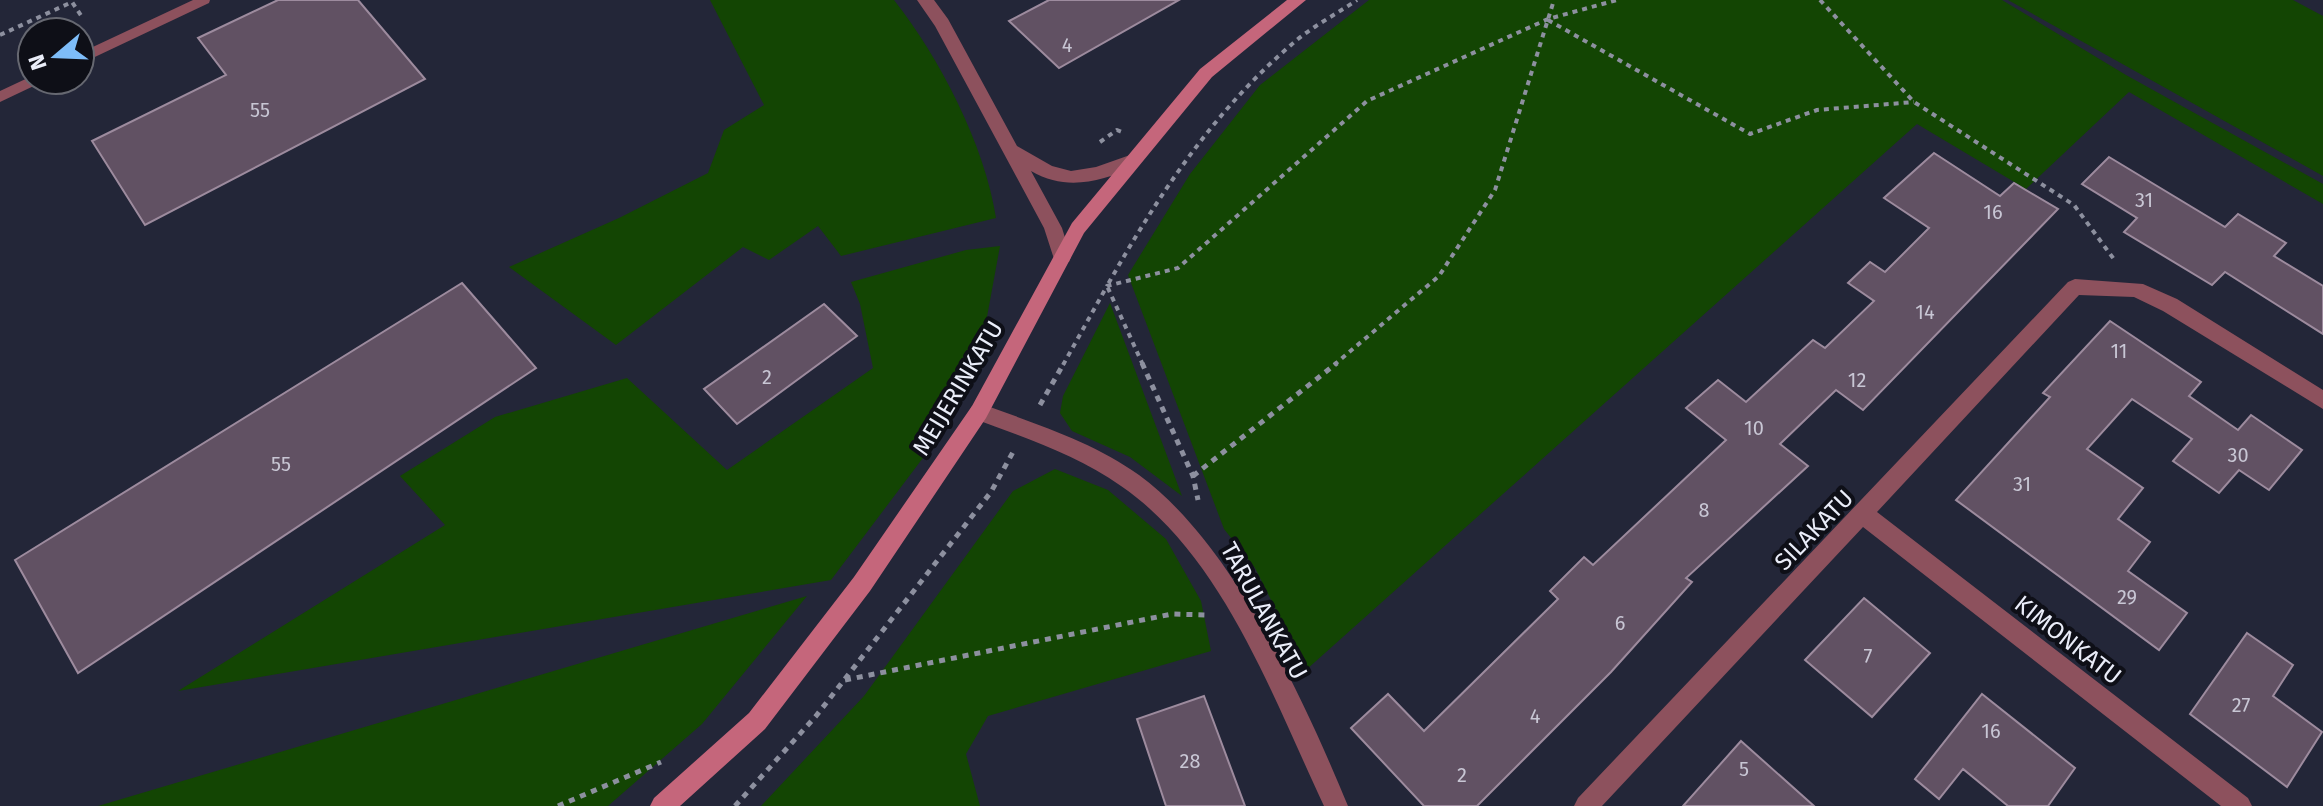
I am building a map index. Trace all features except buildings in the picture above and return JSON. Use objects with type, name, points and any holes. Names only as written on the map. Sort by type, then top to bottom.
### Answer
[{"type":"street","points":[[925,0],[942,23],[1010,147],[1053,228],[1062,257]]},
{"type":"street","name":"MEIJERINKATU","points":[[662,806],[757,721],[862,584],[979,412],[1078,228],[1130,162],[1206,73],[1298,0]]},
{"type":"street","points":[[1010,147],[1045,174],[1059,176],[1087,179],[1130,162]]},
{"type":"street","name":"SILAKATU","points":[[1586,806],[1864,515],[2075,287],[2136,289]]},
{"type":"street","points":[[2136,289],[2170,305],[2323,400]]},
{"type":"street","name":"TARULANKATU","points":[[979,412],[1078,450],[1147,493],[1201,549],[1243,616],[1336,806]]},
{"type":"street","name":"KIMONKATU","points":[[1864,515],[2240,806]]},
{"type":"lane","points":[[96,51],[204,0]]},
{"type":"path","points":[[735,806],[844,680],[991,492],[1155,200],[1213,121],[1293,43],[1357,0]]},
{"type":"path","points":[[1193,476],[1321,376],[1439,276],[1495,190],[1554,0]]},
{"type":"path","points":[[1107,286],[1178,268],[1367,101],[1548,19],[1617,0]]},
{"type":"path","points":[[1820,0],[1914,102],[2074,205],[2136,289]]},
{"type":"path","points":[[0,35],[74,1]]},
{"type":"path","points":[[1548,19],[1750,134],[1817,110],[1914,102]]},
{"type":"path","points":[[1097,145],[1117,130],[1146,143]]},
{"type":"path","points":[[1107,286],[1193,476],[1202,520],[1201,549]]},
{"type":"path","points":[[844,680],[1172,614],[1243,616]]},
{"type":"green space","points":[[710,0],[894,0],[927,48],[958,103],[982,161],[996,218],[841,256],[818,226],[769,260],[743,247],[616,345],[509,267],[619,218],[708,173],[724,130],[764,105]]},
{"type":"green space","points":[[1369,0],[2002,0],[2126,75],[2323,184],[2323,204],[2129,92],[2026,189],[1917,124],[1306,670],[1255,568],[1224,529],[1128,275],[1190,174],[1260,85]]},
{"type":"green space","points":[[2008,0],[2293,0],[2323,16],[2323,176]]},
{"type":"green space","points":[[1000,246],[987,317],[953,418],[831,580],[178,691],[445,525],[400,476],[495,417],[627,378],[727,470],[873,368],[860,304],[851,282],[966,250]]},
{"type":"green space","points":[[1110,303],[1182,496],[1130,457],[1072,431],[1060,413],[1063,396]]},
{"type":"green space","points":[[1055,469],[1108,490],[1166,539],[1201,601],[1211,651],[988,716],[966,754],[980,806],[761,806],[864,696],[1013,491]]},
{"type":"green space","points":[[807,596],[702,724],[608,806],[98,806]]}]
